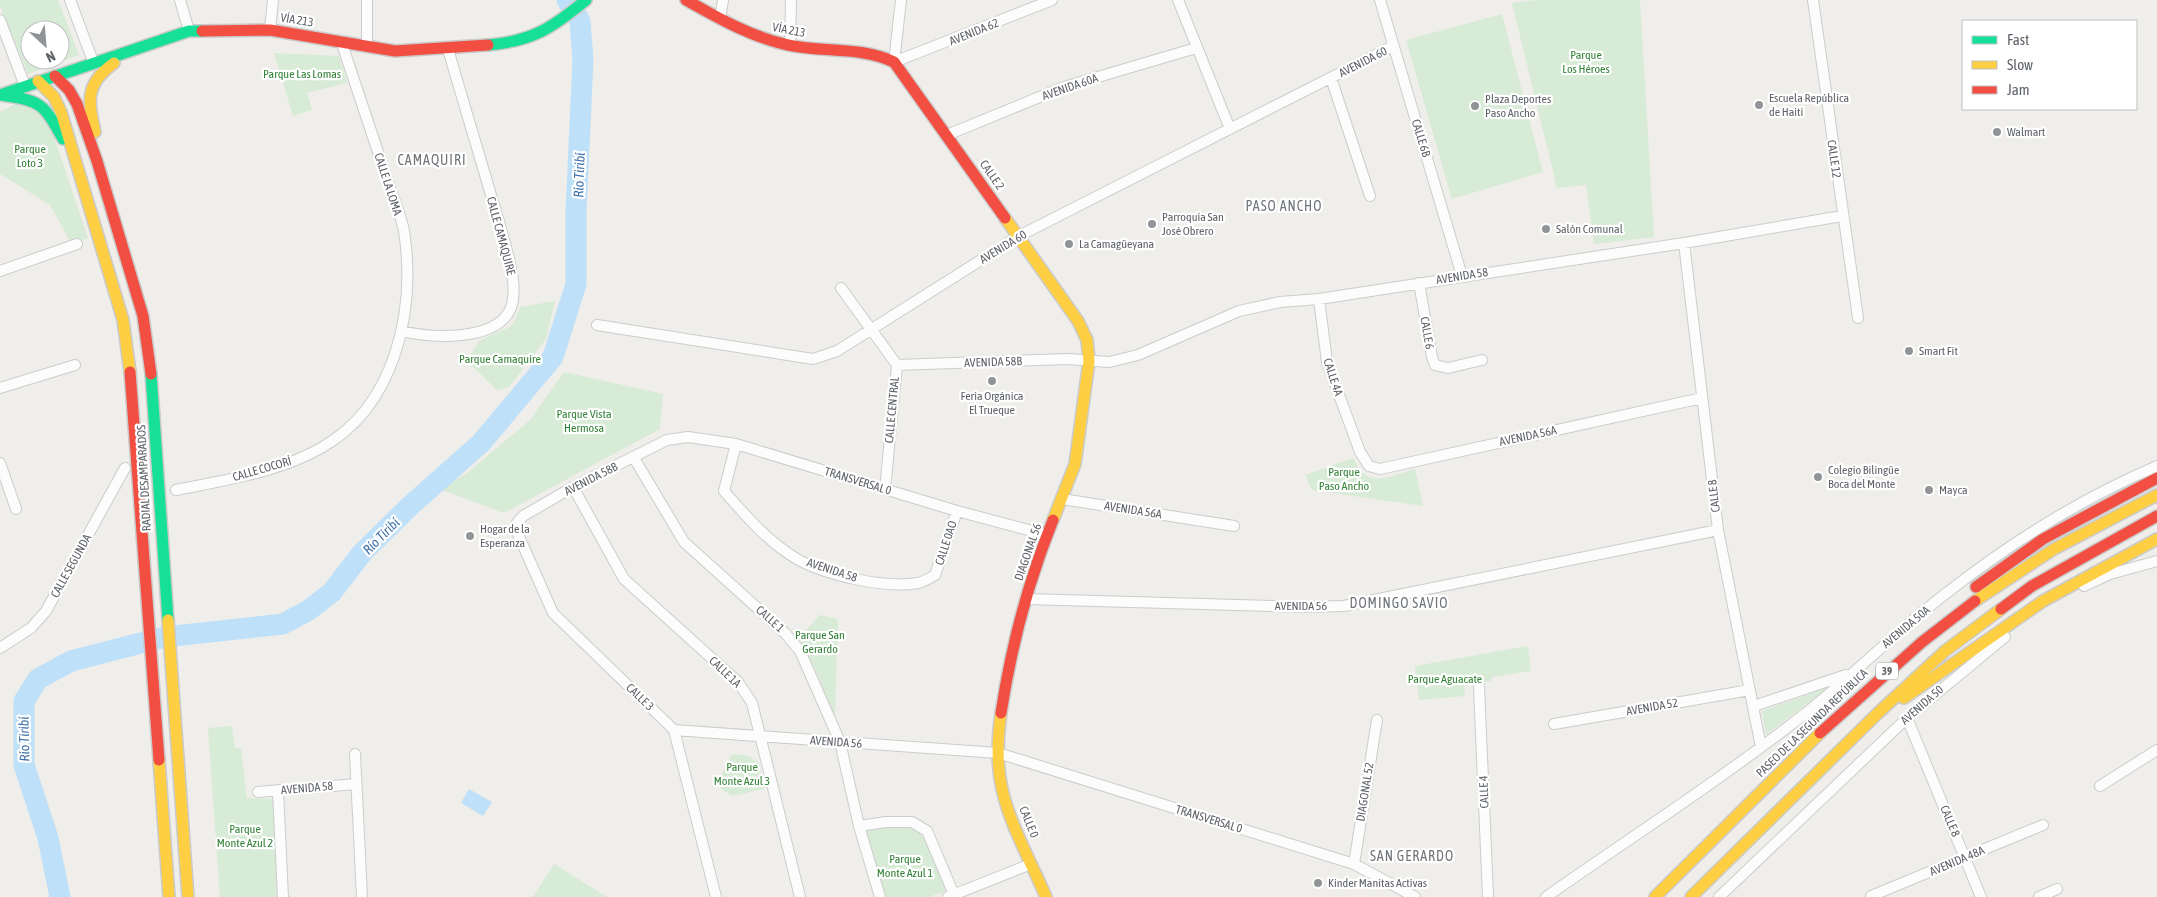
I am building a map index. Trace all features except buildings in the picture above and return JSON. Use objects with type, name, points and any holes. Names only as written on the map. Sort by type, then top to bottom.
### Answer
[{"type":"main road","name":"VÍA 213","points":[[0,95],[189,31],[270,30],[341,40],[395,51],[448,49],[502,44],[530,38],[556,25],[586,0]]},
{"type":"main road","name":"VÍA 213","points":[[686,0],[748,33],[790,46],[868,51],[882,55],[894,62]]},
{"type":"main road","points":[[89,103],[93,83],[99,72],[140,47]]},
{"type":"main road","name":"CALLE 2","points":[[894,62],[1078,321],[1086,340],[1089,362]]},
{"type":"main road","points":[[94,64],[88,76],[86,90],[96,140],[97,160]]},
{"type":"main road","name":"RADIAL DESAMPARADOS","points":[[55,76],[69,90],[77,104],[97,160],[143,316],[153,386],[162,559],[188,897]]},
{"type":"main road","name":"RADIAL DESAMPARADOS","points":[[38,82],[54,97],[61,112],[123,320],[133,390],[169,897]]},
{"type":"main road","points":[[0,95],[37,102],[47,109],[77,163]]},
{"type":"main road","name":"DIAGONAL 56","points":[[998,753],[1006,683],[1026,599],[1047,535],[1077,456],[1089,362]]},
{"type":"main road","points":[[1876,680],[1913,634],[2009,561],[2052,534],[2157,478]]},
{"type":"main road","name":"PASEO DE LA SEGUNDA REPÚBLICA","points":[[1655,897],[1816,735],[1876,680],[1940,628],[2023,568],[2157,495]]},
{"type":"main road","name":"39","points":[[1691,897],[1878,713],[1945,651],[2032,586],[2157,516]]},
{"type":"main road","points":[[1878,713],[1931,683],[2046,598],[2157,539]]},
{"type":"main road","name":"CALLE 0","points":[[998,753],[1000,778],[1008,808],[1046,897]]},
{"type":"street","points":[[70,0],[94,64]]},
{"type":"street","points":[[180,0],[189,31]]},
{"type":"street","points":[[270,30],[273,0]]},
{"type":"street","points":[[367,0],[367,45]]},
{"type":"street","points":[[720,19],[723,0]]},
{"type":"street","points":[[790,46],[791,0]]},
{"type":"street","points":[[894,62],[901,0]]},
{"type":"street","name":"AVENIDA 62","points":[[894,62],[1052,0]]},
{"type":"street","points":[[1178,0],[1230,128]]},
{"type":"street","name":"CALLE 6B","points":[[1380,0],[1462,276]]},
{"type":"street","name":"CALLE 12","points":[[1813,0],[1842,216],[1858,318]]},
{"type":"street","points":[[0,20],[25,86]]},
{"type":"street","name":"CALLE LA LOMA","points":[[341,40],[403,229],[407,266],[406,300],[401,331]]},
{"type":"street","name":"AVENIDA 60","points":[[597,325],[813,359],[837,351],[1019,236],[1393,46]]},
{"type":"street","name":"AVENIDA 60A","points":[[947,135],[1064,87],[1196,48]]},
{"type":"street","name":"CALLE CAMAQUIRE","points":[[401,331],[422,336],[467,335],[502,322],[511,309],[513,296],[508,254],[448,49]]},
{"type":"street","points":[[1331,78],[1370,196]]},
{"type":"street","name":"AVENIDA 58","points":[[1089,362],[1109,362],[1138,355],[1239,311],[1280,302],[1319,299],[1684,243],[1842,216]]},
{"type":"street","name":"CALLE 8","points":[[1684,243],[1718,530],[1761,746]]},
{"type":"street","points":[[0,272],[77,244]]},
{"type":"street","name":"CALLE 6","points":[[1418,283],[1435,364],[1448,368],[1482,360]]},
{"type":"street","name":"CALLE CENTRAL","points":[[841,288],[870,331],[897,365],[885,489]]},
{"type":"street","name":"CALLE 4A","points":[[1319,299],[1327,362],[1360,452]]},
{"type":"street","name":"CALLE COCORÍ","points":[[176,490],[269,470],[322,447],[361,415],[380,389],[391,367],[401,331]]},
{"type":"street","name":"AVENIDA 58B","points":[[897,365],[1068,360],[1089,362]]},
{"type":"street","points":[[0,388],[75,365]]},
{"type":"street","name":"AVENIDA 56A","points":[[1360,452],[1369,466],[1380,469],[1702,398]]},
{"type":"street","name":"TRANSVERSAL 0","points":[[667,440],[688,437],[736,444],[957,511],[1047,535]]},
{"type":"street","name":"AVENIDA 58B","points":[[517,522],[523,516],[573,488],[667,440]]},
{"type":"street","name":"AVENIDA 58","points":[[736,444],[724,491],[753,523],[797,558],[832,572],[886,586],[920,583],[936,575]]},
{"type":"street","name":"CALLE 1","points":[[634,458],[684,542],[785,633],[800,651],[840,742],[859,826],[880,897]]},
{"type":"street","points":[[0,463],[16,509]]},
{"type":"street","name":"AVENIDA 50A","points":[[1546,897],[1807,712],[1943,595],[2027,534],[2100,493],[2157,466]]},
{"type":"street","name":"CALLE SEGUNDA","points":[[0,648],[31,628],[46,611],[125,468]]},
{"type":"street","name":"CALLE 1A","points":[[573,488],[624,579],[738,682],[752,703],[800,897]]},
{"type":"street","name":"AVENIDA 56A","points":[[1062,499],[1234,526]]},
{"type":"street","name":"CALLE 0AO","points":[[936,575],[957,511]]},
{"type":"street","name":"CALLE 3","points":[[517,522],[517,532],[554,613],[674,730]]},
{"type":"street","name":"AVENIDA 56","points":[[1026,599],[1303,607],[1344,606],[1718,530]]},
{"type":"street","name":"AVENIDA 50","points":[[1719,897],[1907,718],[1959,673],[2028,619],[2110,574],[2157,561]]},
{"type":"street","points":[[1754,706],[1852,673]]},
{"type":"street","name":"CALLE 4","points":[[1479,687],[1488,897]]},
{"type":"street","name":"AVENIDA 52","points":[[1554,724],[1750,690]]},
{"type":"street","name":"CALLE 8","points":[[1907,718],[1981,897]]},
{"type":"street","name":"DIAGONAL 52","points":[[1354,864],[1377,720]]},
{"type":"street","points":[[674,730],[716,897]]},
{"type":"street","name":"AVENIDA 56","points":[[674,730],[761,738],[998,753]]},
{"type":"street","points":[[2100,786],[2157,750]]},
{"type":"street","name":"TRANSVERSAL 0","points":[[998,753],[1354,864],[1415,897]]},
{"type":"street","points":[[355,754],[362,897]]},
{"type":"street","name":"AVENIDA 58","points":[[258,792],[356,784]]},
{"type":"street","points":[[278,791],[283,897]]},
{"type":"street","points":[[859,826],[886,822],[912,822],[927,831],[952,896],[1031,864]]},
{"type":"street","name":"AVENIDA 48A","points":[[1872,896],[2042,825]]},
{"type":"street","points":[[2039,897],[2057,889]]},
{"type":"green space","points":[[0,0],[58,0],[66,20],[20,20],[20,55],[0,6]]},
{"type":"green space","name":"Parque Los Héroes","points":[[1536,0],[1640,0],[1654,237],[1594,244],[1586,185],[1557,188],[1512,3]]},
{"type":"green space","name":"Plaza Deportes Paso Ancho","points":[[1502,14],[1543,172],[1452,199],[1406,40]]},
{"type":"green space","points":[[70,31],[79,55],[70,58]]},
{"type":"green space","name":"Parque Las Lomas","points":[[274,53],[339,56],[347,83],[307,93],[312,110],[293,116]]},
{"type":"green space","points":[[26,70],[39,70],[28,74]]},
{"type":"green space","name":"Parque Loto 3","points":[[19,102],[35,107],[48,119],[88,238],[73,243],[70,241],[50,205],[0,174],[0,112]]},
{"type":"green space","name":"Parque Camaquire","points":[[555,301],[546,339],[509,387],[497,390],[467,361],[480,340],[510,327],[520,307]]},
{"type":"green space","name":"Parque Vista Hermosa","points":[[564,372],[663,394],[660,429],[504,513],[440,489],[467,473],[530,420]]},
{"type":"green space","name":"Parque Paso Ancho","points":[[1353,458],[1359,468],[1372,478],[1387,477],[1415,469],[1423,506],[1312,490],[1305,475]]},
{"type":"green space","name":"Parque San Gerardo","points":[[820,615],[838,619],[835,714],[831,717],[815,668],[796,641]]},
{"type":"green space","name":"Parque Aguacate","points":[[1528,646],[1531,671],[1492,677],[1491,681],[1464,685],[1465,696],[1419,700],[1415,666]]},
{"type":"green space","points":[[1829,687],[1766,735],[1762,711]]},
{"type":"green space","name":"Parque Monte Azul 2","points":[[232,726],[235,748],[241,748],[247,798],[273,799],[277,897],[220,897],[208,728]]},
{"type":"green space","name":"Parque Monte Azul 3","points":[[732,754],[748,756],[759,763],[764,789],[732,796],[716,785]]},
{"type":"green space","name":"Parque Monte Azul 1","points":[[895,827],[916,829],[926,836],[946,891],[929,897],[883,897],[866,829]]},
{"type":"green space","points":[[554,864],[607,897],[533,897]]},
{"type":"water","points":[[469,789],[492,802],[483,816],[461,803]]},
{"type":"waterway","name":"Río Tiribí","points":[[60,897],[48,838],[24,765],[24,701],[38,679],[71,661],[141,643],[165,637],[283,624],[309,610],[332,592],[362,553],[411,505],[481,443],[553,357],[576,284],[576,211],[583,60],[580,21],[567,0]]},
{"type":"traffic: fast","points":[[488,45],[518,40],[541,31],[563,18],[586,0]]},
{"type":"traffic: fast","points":[[0,95],[189,31],[202,31]]},
{"type":"traffic: fast","points":[[1,95],[25,99],[40,106],[51,118],[63,139]]},
{"type":"traffic: fast","points":[[151,374],[168,620]]},
{"type":"traffic: slow","points":[[95,132],[90,102],[91,93],[98,78],[114,63]]},
{"type":"traffic: slow","points":[[38,81],[54,97],[61,112],[123,320],[130,372]]},
{"type":"traffic: slow","points":[[1005,218],[1078,321],[1087,340],[1089,361],[1075,464],[1053,520]]},
{"type":"traffic: slow","points":[[1975,601],[2054,549],[2157,495]]},
{"type":"traffic: slow","points":[[1904,698],[2043,601],[2157,539]]},
{"type":"traffic: slow","points":[[1691,897],[1878,713],[1945,651],[2001,609]]},
{"type":"traffic: slow","points":[[168,620],[188,897]]},
{"type":"traffic: slow","points":[[1001,713],[998,754],[1003,793],[1019,839],[1046,897]]},
{"type":"traffic: slow","points":[[1655,897],[1820,733]]},
{"type":"traffic: slow","points":[[159,760],[169,897]]},
{"type":"traffic: jam","points":[[686,0],[735,26],[774,42],[801,47],[868,54],[894,62],[1005,218]]},
{"type":"traffic: jam","points":[[202,31],[270,30],[395,51],[488,45]]},
{"type":"traffic: jam","points":[[55,76],[69,90],[77,104],[97,161],[143,316],[151,374]]},
{"type":"traffic: jam","points":[[130,372],[159,760]]},
{"type":"traffic: jam","points":[[1976,587],[2043,539],[2157,478]]},
{"type":"traffic: jam","points":[[2001,609],[2032,586],[2157,516]]},
{"type":"traffic: jam","points":[[1001,713],[1021,615],[1053,520]]},
{"type":"traffic: jam","points":[[1820,733],[1922,642],[1975,601]]},
{"type":"place","name":"Escuela República de Haití","points":[[1759,105]]},
{"type":"place","name":"Plaza Deportes Paso Ancho","points":[[1475,106]]},
{"type":"place","name":"Walmart","points":[[1997,132]]},
{"type":"place","name":"Parroquia San José Obrero","points":[[1152,224]]},
{"type":"place","name":"Salón Comunal","points":[[1546,229]]},
{"type":"place","name":"La Camagüeyana","points":[[1069,244]]},
{"type":"place","name":"Smart Fit","points":[[1909,351]]},
{"type":"place","name":"Feria Orgánica El Trueque","points":[[992,381]]},
{"type":"place","name":"Colegio Bilingüe Boca del Monte","points":[[1818,477]]},
{"type":"place","name":"Mayca","points":[[1929,490]]},
{"type":"place","name":"Hogar de la Esperanza","points":[[470,536]]},
{"type":"place","name":"Kinder Manitas Activas","points":[[1318,883]]},
{"type":"district","name":"CAMAQUIRI","points":[[432,160]]},
{"type":"district","name":"PASO ANCHO","points":[[1284,206]]},
{"type":"district","name":"DOMINGO SAVIO","points":[[1399,603]]},
{"type":"district","name":"SAN GERARDO","points":[[1412,856]]}]
